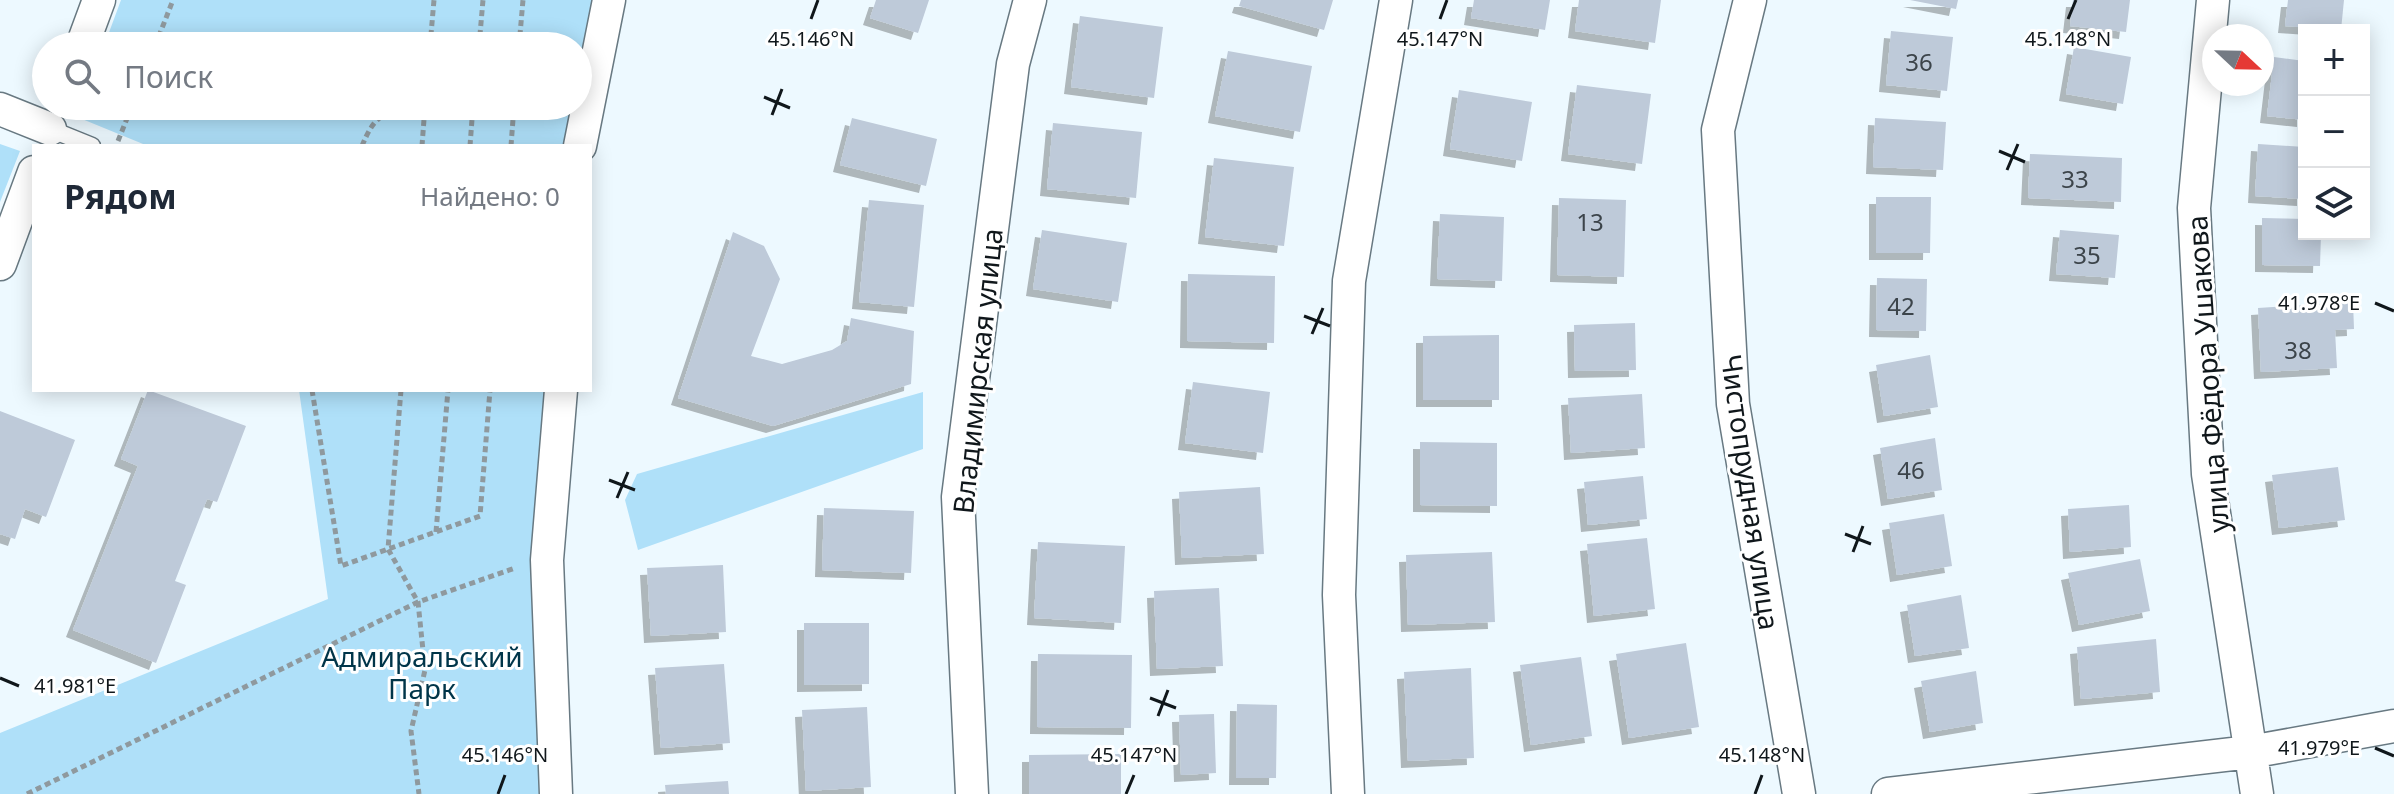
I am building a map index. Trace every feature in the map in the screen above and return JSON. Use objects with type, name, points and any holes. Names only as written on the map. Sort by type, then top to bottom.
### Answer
[{"type":"street","points":[[87,32],[99,0]]},
{"type":"street","points":[[592,86],[609,0]]},
{"type":"street","name":"Владимирская улица","points":[[972,794],[958,497],[1013,64],[1030,0]]},
{"type":"street","points":[[1348,794],[1339,595],[1349,281],[1396,0]]},
{"type":"street","name":"Чистопрудная улица","points":[[1750,0],[1718,130],[1733,404],[1799,794]]},
{"type":"street","name":"улица Фёдора Ушакова","points":[[2213,0],[2194,208],[2208,474],[2257,794]]},
{"type":"street","points":[[0,109],[51,127]]},
{"type":"street","points":[[580,144],[585,120]]},
{"type":"street","points":[[0,264],[32,177]]},
{"type":"street","points":[[556,794],[547,560],[561,392]]},
{"type":"street","points":[[1888,794],[2250,752],[2394,726]]},
{"type":"lane","points":[[51,127],[88,144]]},
{"type":"path","points":[[160,32],[173,0]]},
{"type":"path","points":[[431,32],[434,0]]},
{"type":"path","points":[[480,32],[483,0]]},
{"type":"path","points":[[520,32],[523,0]]},
{"type":"path","points":[[118,144],[127,120]]},
{"type":"path","points":[[363,144],[370,126],[376,120]]},
{"type":"path","points":[[422,144],[424,120]]},
{"type":"path","points":[[470,144],[472,120]]},
{"type":"path","points":[[511,144],[513,120]]},
{"type":"path","points":[[312,392],[341,566],[480,516],[490,392]]},
{"type":"path","points":[[401,392],[388,549],[418,602],[425,670],[411,731],[419,794]]},
{"type":"path","points":[[436,532],[448,392]]},
{"type":"path","points":[[27,794],[418,602],[522,566]]},
{"type":"green space","points":[[121,0],[597,0],[591,32],[109,32]]},
{"type":"green space","points":[[84,120],[574,120],[569,144],[143,144]]},
{"type":"green space","points":[[0,144],[20,151],[0,202]]},
{"type":"green space","name":"Адмиральский Парк","points":[[299,392],[550,392],[544,794],[0,794],[0,733],[328,599]]},
{"type":"green space","points":[[923,392],[923,449],[638,550],[625,500],[637,474]]},
{"type":"building","points":[[876,0],[929,0],[918,33],[870,18]]},
{"type":"building","points":[[1241,0],[1333,0],[1324,30],[1239,6]]},
{"type":"building","points":[[1474,0],[1550,0],[1545,30],[1471,18]]},
{"type":"building","points":[[1579,0],[1661,0],[1655,43],[1575,31]]},
{"type":"building","points":[[1910,0],[1958,0],[1956,9]]},
{"type":"building","points":[[2073,0],[2130,0],[2126,32],[2070,26]]},
{"type":"building","points":[[2288,0],[2344,0],[2342,24],[2285,26]]},
{"type":"building","points":[[1080,16],[1163,27],[1154,98],[1071,87]]},
{"type":"building","points":[[1891,31],[1953,37],[1947,91],[1886,85]]},
{"type":"building","points":[[2074,47],[2131,57],[2123,104],[2066,94]]},
{"type":"building","points":[[1228,51],[1312,66],[1300,132],[1215,116]]},
{"type":"building","points":[[2274,57],[2298,60],[2298,119],[2267,116],[2269,96],[2274,96]]},
{"type":"building","points":[[1577,85],[1651,94],[1642,164],[1568,154]]},
{"type":"building","points":[[1459,90],[1532,102],[1522,161],[1450,149]]},
{"type":"building","points":[[852,118],[937,139],[926,186],[840,165]]},
{"type":"building","points":[[1875,118],[1946,122],[1943,170],[1873,167]]},
{"type":"building","points":[[1053,123],[1142,132],[1136,198],[1047,189]]},
{"type":"building","points":[[2258,144],[2298,147],[2298,199],[2255,196]]},
{"type":"building","points":[[2030,154],[2122,158],[2121,202],[2028,198]]},
{"type":"building","points":[[1214,158],[1294,167],[1284,246],[1205,237]]},
{"type":"building","points":[[1876,197],[1931,197],[1930,253],[1876,253]]},
{"type":"building","points":[[1559,198],[1626,200],[1624,277],[1557,275]]},
{"type":"building","points":[[869,200],[924,205],[914,307],[859,302]]},
{"type":"building","points":[[1440,214],[1504,217],[1502,281],[1437,279]]},
{"type":"building","points":[[2262,218],[2298,219],[2298,240],[2321,240],[2320,266],[2262,265]]},
{"type":"building","points":[[1042,230],[1127,243],[1118,302],[1033,289]]},
{"type":"building","points":[[2060,230],[2119,235],[2115,278],[2056,274]]},
{"type":"building","points":[[733,232],[764,246],[780,279],[751,356],[782,364],[832,350],[847,341],[851,318],[914,331],[911,384],[773,426],[678,398]]},
{"type":"building","points":[[1188,274],[1275,276],[1274,343],[1187,341]]},
{"type":"building","points":[[1877,278],[1927,279],[1926,331],[1876,330]]},
{"type":"building","points":[[2353,302],[2354,329],[2335,330],[2337,368],[2261,372],[2258,308]]},
{"type":"building","points":[[1635,323],[1636,370],[1575,371],[1574,325]]},
{"type":"building","points":[[1499,335],[1499,400],[1423,400],[1423,336]]},
{"type":"building","points":[[1930,355],[1938,407],[1884,416],[1876,365]]},
{"type":"building","points":[[1193,382],[1270,392],[1263,453],[1185,443]]},
{"type":"building","points":[[147,392],[246,426],[217,502],[207,499],[175,581],[186,585],[156,663],[73,630],[138,466],[121,459]]},
{"type":"building","points":[[1642,394],[1645,448],[1571,453],[1568,398]]},
{"type":"building","points":[[0,411],[75,440],[46,517],[25,509],[15,539],[0,534]]},
{"type":"building","points":[[1935,438],[1942,490],[1888,499],[1880,448]]},
{"type":"building","points":[[1420,442],[1497,443],[1497,506],[1420,505]]},
{"type":"building","points":[[2338,467],[2345,520],[2279,528],[2272,475]]},
{"type":"building","points":[[1643,476],[1647,519],[1588,525],[1584,482]]},
{"type":"building","points":[[1260,487],[1264,554],[1182,558],[1179,492]]},
{"type":"building","points":[[2129,505],[2131,547],[2070,552],[2068,509]]},
{"type":"building","points":[[824,508],[914,511],[911,573],[822,570]]},
{"type":"building","points":[[1944,514],[1952,566],[1897,575],[1889,523]]},
{"type":"building","points":[[1647,538],[1655,609],[1594,616],[1587,544]]},
{"type":"building","points":[[1038,542],[1125,546],[1121,623],[1034,618]]},
{"type":"building","points":[[1492,552],[1495,622],[1408,625],[1406,555]]},
{"type":"building","points":[[2140,559],[2150,611],[2079,625],[2068,573]]},
{"type":"building","points":[[723,565],[726,632],[651,636],[647,568]]},
{"type":"building","points":[[1219,588],[1223,666],[1157,669],[1154,591]]},
{"type":"building","points":[[1961,595],[1969,648],[1915,656],[1907,605]]},
{"type":"building","points":[[804,623],[869,623],[869,684],[804,685]]},
{"type":"building","points":[[2156,639],[2160,692],[2081,699],[2077,647]]},
{"type":"building","points":[[1686,643],[1699,727],[1629,738],[1616,654]]},
{"type":"building","points":[[1038,654],[1132,655],[1131,728],[1037,727]]},
{"type":"building","points":[[1581,657],[1592,736],[1531,745],[1520,665]]},
{"type":"building","points":[[724,664],[730,743],[661,748],[655,668]]},
{"type":"building","points":[[1471,668],[1474,758],[1408,761],[1404,672]]},
{"type":"building","points":[[1976,671],[1983,723],[1930,732],[1921,681]]},
{"type":"building","points":[[1237,704],[1277,705],[1276,778],[1236,778]]},
{"type":"building","points":[[867,707],[871,787],[806,791],[802,710]]},
{"type":"building","points":[[1214,714],[1216,773],[1181,775],[1179,715]]},
{"type":"building","points":[[1121,754],[1121,794],[1029,794],[1029,755]]},
{"type":"building","points":[[728,781],[729,794],[666,794],[665,785]]}]
